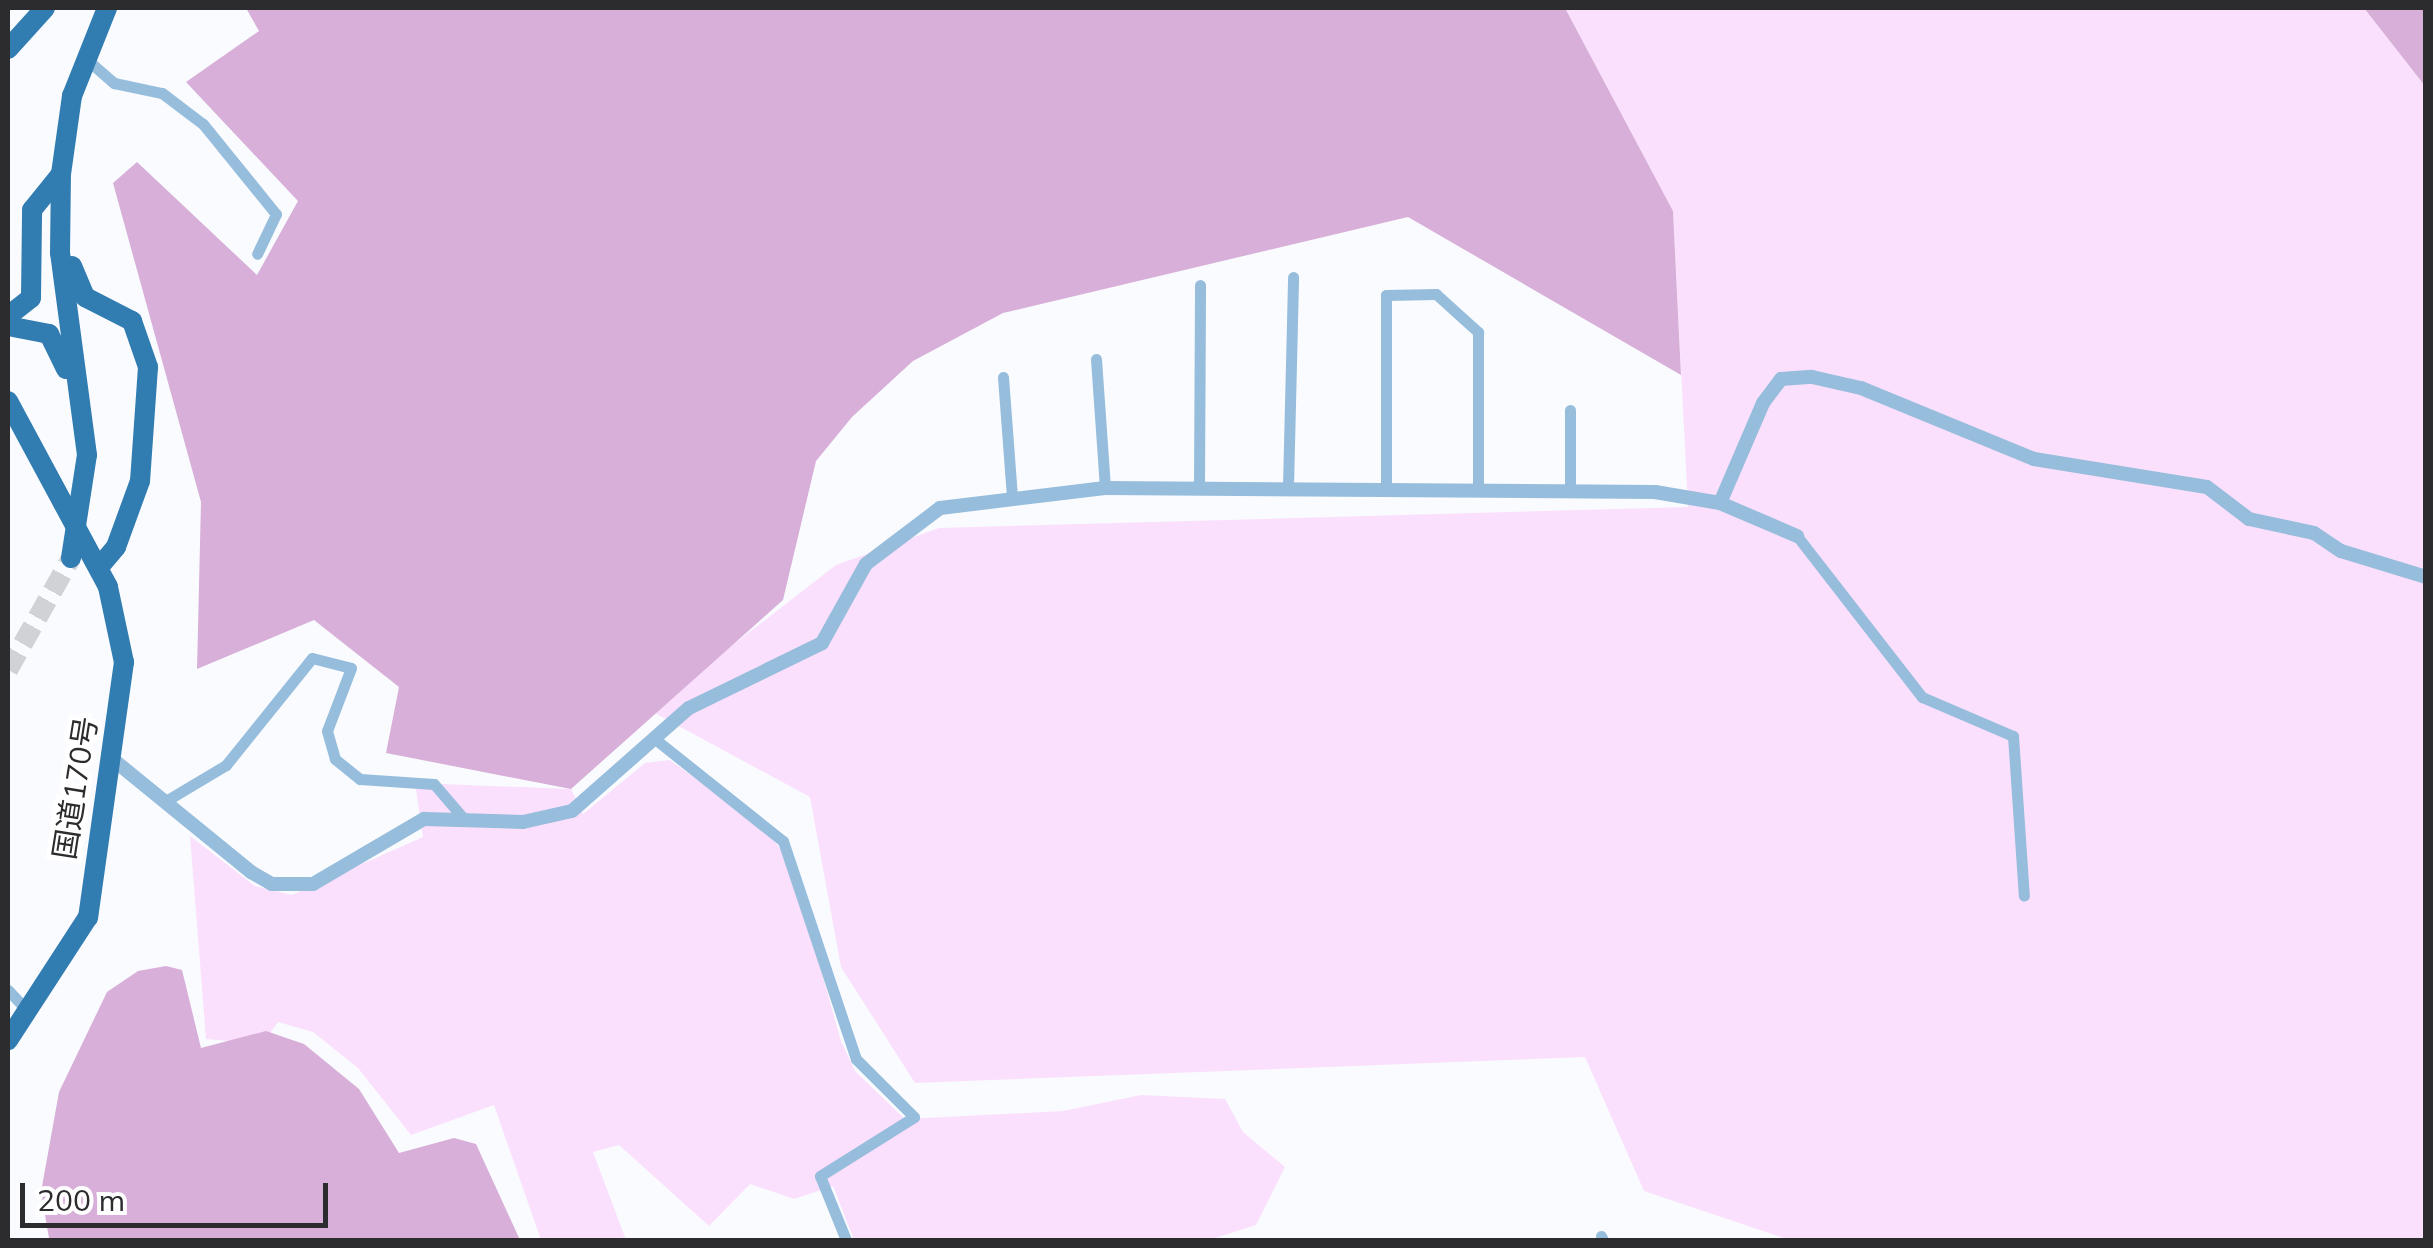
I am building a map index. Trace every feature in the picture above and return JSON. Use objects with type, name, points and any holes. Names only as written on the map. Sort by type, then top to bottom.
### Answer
[{"type":"highway","points":[[8,49],[45,8]]},
{"type":"highway","name":"国道170号","points":[[86,558],[86,433],[60,254],[61,174],[66,130],[84,57],[107,8]]},
{"type":"highway","points":[[66,130],[75,280],[85,297],[132,321],[148,367],[140,480],[116,548],[86,558]]},
{"type":"highway","points":[[8,316],[31,298],[32,210],[61,174]]},
{"type":"highway","points":[[82,406],[82,328],[100,311],[134,344],[142,396],[132,478],[86,558]]},
{"type":"highway","points":[[8,326],[32,325],[56,341],[86,433]]},
{"type":"highway","name":"国道170号","points":[[8,401],[66,507],[124,662],[88,917],[24,1007],[8,1040]]},
{"type":"street","points":[[84,57],[114,83],[162,93],[203,124],[276,214],[257,254]]},
{"type":"street","points":[[1288,486],[1293,277]]},
{"type":"street","points":[[1199,486],[1200,284]]},
{"type":"street","points":[[1386,486],[1386,295],[1436,294],[1478,332],[1478,488]]},
{"type":"street","points":[[1096,359],[1106,488]]},
{"type":"street","points":[[1003,377],[1012,498]]},
{"type":"street","points":[[1720,503],[1763,403],[1781,379],[1812,377],[2034,459],[2207,487],[2250,520],[2314,532],[2341,551],[2426,577]]},
{"type":"street","points":[[1570,410],[1570,490]]},
{"type":"street","points":[[110,757],[272,884],[313,884],[424,819],[523,822],[572,811],[690,708],[822,643],[866,564],[909,524],[940,508],[1106,488],[1386,486],[1570,490],[1720,503],[1797,536],[1922,698],[2013,736],[2024,896]]},
{"type":"street","points":[[164,802],[226,765],[312,658],[351,668],[327,732],[335,759],[360,779],[434,784],[464,819]]},
{"type":"street","points":[[654,739],[784,841],[856,1059],[914,1117],[820,1176],[846,1240]]},
{"type":"street","points":[[8,990],[24,1007]]},
{"type":"shaded area","points":[[246,8],[1565,8],[1673,211],[1681,375],[1408,217],[1003,313],[913,361],[852,417],[816,461],[783,600],[571,789],[386,753],[399,687],[314,620],[197,669],[201,502],[113,183],[137,162],[257,275],[298,201],[186,82],[259,31]]},
{"type":"shaded area","points":[[1565,8],[2364,8],[2425,86],[2425,1240],[1790,1240],[1644,1191],[1585,1057],[915,1083],[841,967],[810,797],[649,710],[836,565],[939,528],[1688,507],[1673,211]]},
{"type":"shaded area","points":[[2364,8],[2425,8],[2425,86]]},
{"type":"shaded area","points":[[670,760],[767,831],[791,863],[841,1041],[855,1071],[905,1119],[1063,1111],[1141,1095],[1225,1099],[1243,1132],[1285,1167],[1256,1225],[1209,1240],[854,1240],[833,1186],[794,1199],[750,1184],[709,1226],[619,1145],[593,1152],[626,1240],[541,1240],[494,1105],[411,1135],[358,1068],[313,1032],[278,1022],[262,1044],[206,1039],[190,836],[255,886],[292,895],[423,837],[415,783],[571,789],[583,814],[645,763]]},
{"type":"shaded area","points":[[166,966],[182,970],[201,1048],[266,1031],[304,1044],[359,1089],[399,1153],[454,1138],[476,1144],[520,1240],[49,1238],[41,1192],[59,1092],[107,992],[138,971]]},
{"type":"tunnel","points":[[8,670],[71,558]]}]
